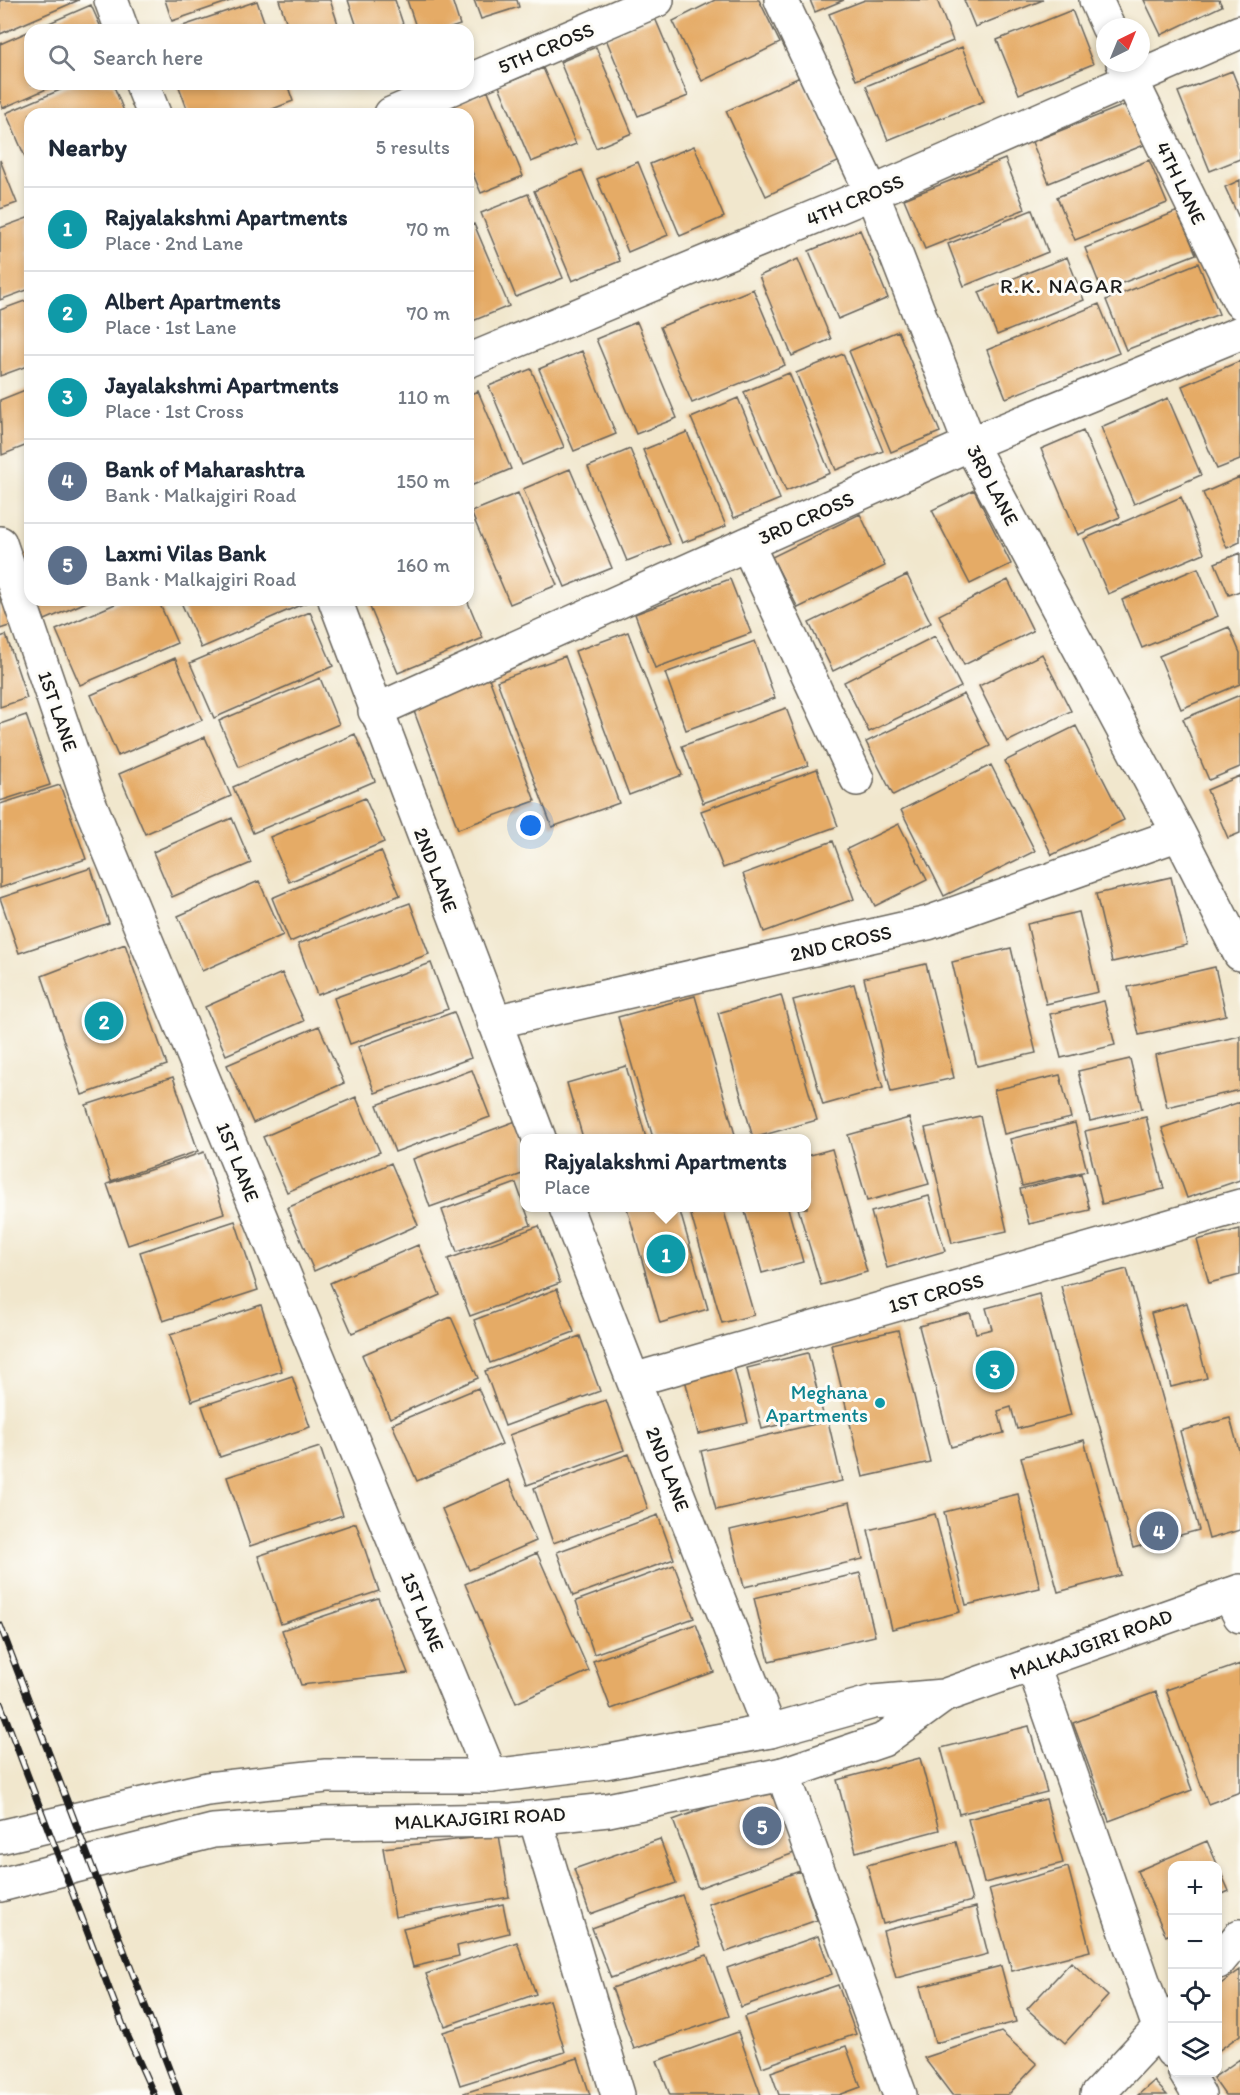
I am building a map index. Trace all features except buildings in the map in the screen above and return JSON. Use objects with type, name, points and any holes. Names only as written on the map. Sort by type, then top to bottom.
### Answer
[{"type":"street","points":[[111,0],[120,24]]},
{"type":"street","name":"5TH CROSS","points":[[474,78],[657,0]]},
{"type":"street","name":"3RD LANE","points":[[782,0],[872,193],[970,444],[1179,834],[1240,954]]},
{"type":"street","points":[[1096,0],[1104,18]]},
{"type":"street","name":"4TH CROSS","points":[[1150,64],[1240,32]]},
{"type":"street","name":"4TH CROSS","points":[[474,359],[872,193],[1127,72]]},
{"type":"street","name":"4TH LANE","points":[[1127,72],[1240,302]]},
{"type":"street","points":[[144,90],[152,108]]},
{"type":"street","points":[[405,108],[447,90]]},
{"type":"street","name":"3RD CROSS","points":[[375,711],[970,444],[1240,333]]},
{"type":"street","name":"1ST LANE","points":[[0,543],[87,796],[491,1776]]},
{"type":"street","points":[[747,544],[857,779]]},
{"type":"street","name":"2ND LANE","points":[[337,606],[375,711],[537,1134]]},
{"type":"street","name":"2ND CROSS","points":[[494,1022],[928,923],[1179,834]]},
{"type":"street","name":"1ST CROSS","points":[[633,1380],[1240,1206]]},
{"type":"street","name":"2ND LANE","points":[[568,1212],[770,1731]]},
{"type":"street","name":"MALKAJGIRI ROAD","points":[[0,1837],[207,1789],[326,1776],[491,1776],[605,1762],[770,1731],[873,1702],[943,1696],[1236,1601]]},
{"type":"street","points":[[1033,1665],[1168,2032],[1097,2095]]},
{"type":"street","name":"MALKAJGIRI ROAD","points":[[0,1885],[213,1831],[325,1823],[512,1820],[608,1810],[783,1774],[883,1740],[943,1696]]},
{"type":"street","points":[[783,1774],[900,2095]]},
{"type":"street","points":[[536,1818],[618,2095]]},
{"type":"street","points":[[1222,1957],[1240,1936]]},
{"type":"street","points":[[1188,2077],[1199,2095]]},
{"type":"railway","points":[[0,1625],[179,2095]]},
{"type":"railway","points":[[0,1703],[124,2028],[154,2095]]},
{"type":"place","name":"Albert Apartments","points":[[104,1021]]},
{"type":"place","name":"Rajyalakshmi Apartments","points":[[666,1254]]},
{"type":"place","name":"Jayalakshmi Apartments","points":[[995,1370]]},
{"type":"place","name":"Meghana Apartments","points":[[880,1403]]},
{"type":"place","name":"Bank of Maharashtra","points":[[1159,1531]]},
{"type":"place","name":"Laxmi Vilas Bank","points":[[762,1826]]},
{"type":"district","name":"R.K. NAGAR","points":[[1062,285]]}]
